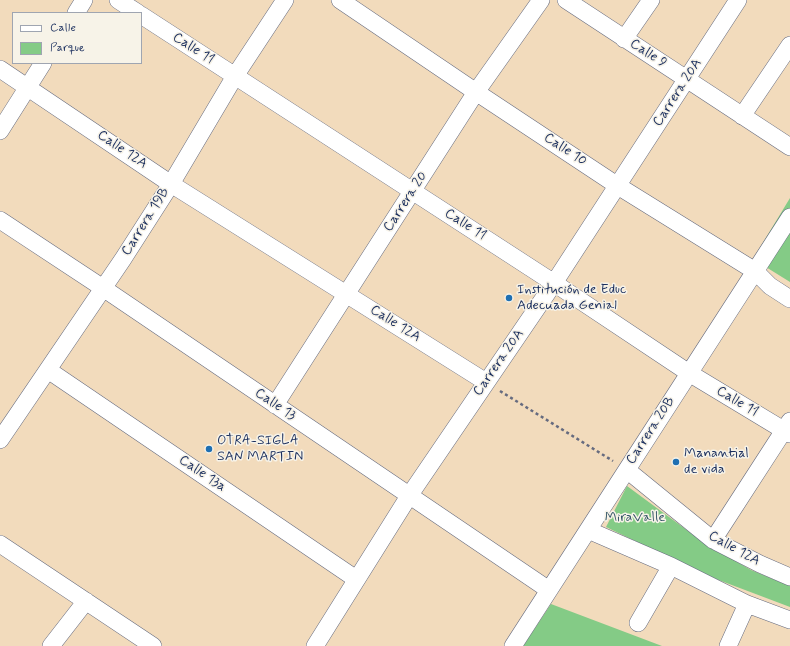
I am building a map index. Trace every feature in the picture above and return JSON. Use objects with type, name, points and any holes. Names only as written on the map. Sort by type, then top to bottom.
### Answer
[{"type":"street","points":[[77,12],[84,0]]},
{"type":"street","points":[[118,0],[136,12]]},
{"type":"street","name":"Carrera 19B","points":[[0,440],[103,288],[171,184],[235,76],[285,0]]},
{"type":"street","name":"Calle 10","points":[[340,0],[618,186],[755,271],[770,286],[790,299]]},
{"type":"street","name":"Carrera 20","points":[[275,405],[476,92],[540,0]]},
{"type":"street","points":[[624,39],[651,0]]},
{"type":"street","name":"Carrera 20A","points":[[315,646],[409,496],[554,283],[738,0]]},
{"type":"street","name":"Calle 9","points":[[572,1],[624,39],[790,147]]},
{"type":"street","name":"Calle 11","points":[[142,16],[554,283],[689,373],[788,428]]},
{"type":"street","points":[[742,116],[790,45]]},
{"type":"street","points":[[0,131],[42,64]]},
{"type":"street","name":"Calle 12A","points":[[0,69],[171,184],[486,382]]},
{"type":"street","name":"Carrera 20B","points":[[513,646],[790,217]]},
{"type":"street","name":"Calle 13","points":[[0,220],[549,590]]},
{"type":"street","name":"Calle 13a","points":[[48,370],[356,579]]},
{"type":"street","points":[[713,540],[788,428]]},
{"type":"street","name":"Calle 12A","points":[[627,470],[713,540],[760,564],[790,577]]},
{"type":"street","points":[[588,530],[670,566],[747,604],[790,620]]},
{"type":"street","points":[[0,544],[86,600],[142,643]]},
{"type":"street","points":[[638,623],[670,566]]},
{"type":"street","points":[[52,646],[86,600]]},
{"type":"street","points":[[728,646],[747,604]]},
{"type":"path","points":[[486,382],[627,470]]},
{"type":"green space","points":[[790,198],[790,282],[753,259]]},
{"type":"green space","name":"MiraValle","points":[[627,486],[703,542],[751,570],[790,586],[790,607],[708,576],[606,527]]},
{"type":"green space","points":[[551,604],[662,646],[523,646]]},
{"type":"place","name":"Institución de Educ Adecuada Genial","points":[[509,298]]},
{"type":"place","name":"OTRA-SIGLA SAN MARTIN","points":[[209,449]]},
{"type":"place","name":"Manantial de vida","points":[[676,462]]}]
